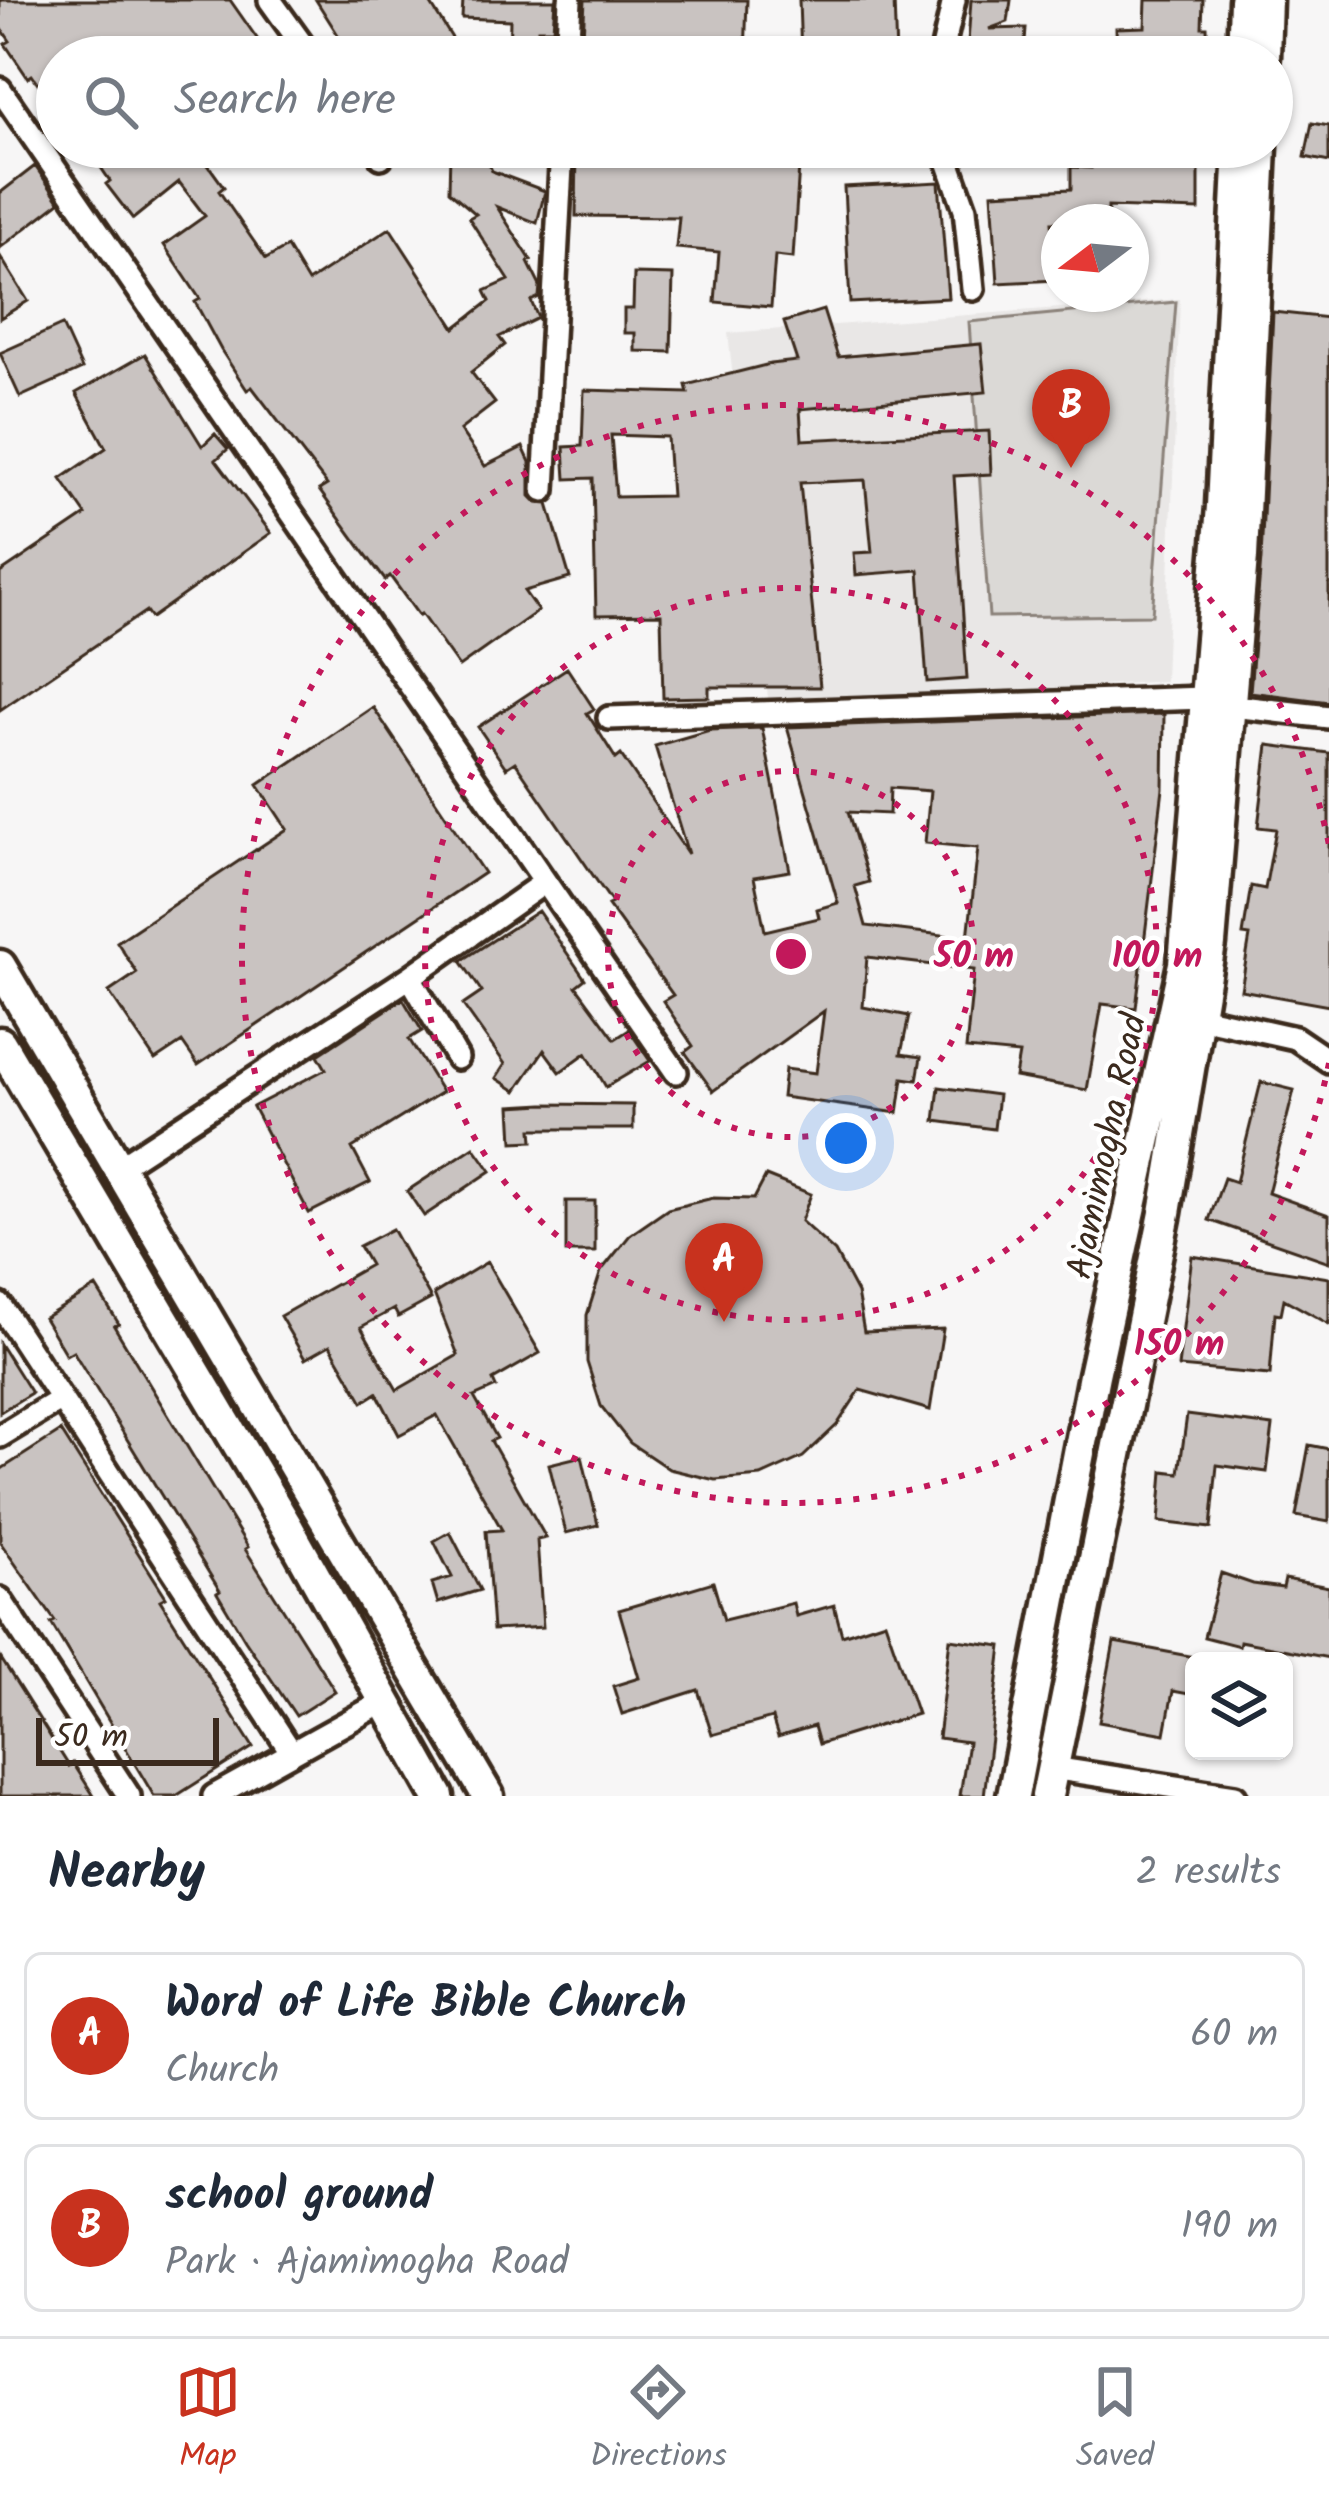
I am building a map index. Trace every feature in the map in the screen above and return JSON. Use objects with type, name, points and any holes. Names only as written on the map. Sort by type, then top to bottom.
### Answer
[{"type":"main road","points":[[1244,36],[1245,0]]},
{"type":"main road","points":[[1265,36],[1267,0]]},
{"type":"main road","name":"Ajamimogha Road","points":[[1050,1782],[1165,1213],[1210,944],[1222,506],[1239,168]]},
{"type":"main road","name":"Ajamimogha Road","points":[[1013,1796],[1094,1375],[1184,964],[1202,781],[1242,556],[1260,168]]},
{"type":"main road","points":[[0,966],[488,1796]]},
{"type":"main road","points":[[0,1043],[289,1530],[439,1796]]},
{"type":"street","points":[[270,0],[295,36]]},
{"type":"street","points":[[568,36],[570,0]]},
{"type":"street","points":[[946,36],[954,0]]},
{"type":"street","points":[[0,88],[36,140]]},
{"type":"street","points":[[55,168],[676,1072]]},
{"type":"street","points":[[544,490],[561,168]]},
{"type":"street","points":[[950,168],[964,209],[973,289]]},
{"type":"street","points":[[609,718],[1218,702],[1329,717]]},
{"type":"street","points":[[119,1166],[410,977],[545,882]]},
{"type":"street","points":[[410,977],[457,1058]]},
{"type":"street","points":[[1199,1017],[1295,1038],[1329,1061]]},
{"type":"street","points":[[0,1304],[292,1753]]},
{"type":"street","points":[[0,1436],[62,1399]]},
{"type":"street","points":[[0,1599],[129,1796]]},
{"type":"street","points":[[214,1796],[385,1701]]},
{"type":"street","points":[[1050,1782],[1234,1796]]},
{"type":"shaded area","points":[[1180,299],[1165,681],[769,707],[728,333],[1041,309],[1149,312],[1149,301]]},
{"type":"shaded area","points":[[1176,302],[1152,615],[989,617],[969,322],[1072,312],[1149,312],[1149,305]]},
{"type":"building","points":[[0,0],[230,0],[255,36],[36,36],[36,81],[32,75],[28,78],[5,44],[10,41],[0,26]]},
{"type":"building","points":[[316,0],[428,0],[451,36],[339,36]]},
{"type":"building","points":[[463,0],[555,0],[553,29],[538,29],[538,36],[510,36],[510,20],[462,18]]},
{"type":"building","points":[[585,0],[747,0],[746,36],[583,36]]},
{"type":"building","points":[[799,0],[894,0],[895,36],[800,36]]},
{"type":"building","points":[[971,0],[1011,0],[1008,22],[989,29],[1026,28],[1025,36],[968,36]]},
{"type":"building","points":[[1146,0],[1203,0],[1202,27],[1207,27],[1207,36],[1116,36],[1116,28],[1145,27]]},
{"type":"building","points":[[1312,123],[1329,126],[1329,162],[1305,157]]},
{"type":"building","points":[[35,166],[60,202],[0,248],[0,193]]},
{"type":"building","points":[[101,168],[210,168],[224,187],[219,191],[266,259],[287,247],[308,282],[390,228],[455,328],[490,301],[485,291],[509,280],[469,218],[476,214],[449,191],[450,168],[491,168],[545,191],[537,223],[497,207],[531,260],[540,286],[539,297],[531,301],[538,318],[499,337],[505,345],[471,372],[495,403],[460,430],[485,466],[523,447],[530,462],[530,496],[548,504],[570,578],[524,591],[538,611],[459,667],[390,576],[385,580],[319,490],[327,485],[252,387],[247,390],[221,350],[195,302],[200,299],[164,245],[205,216],[179,182],[133,219],[106,184],[110,181]]},
{"type":"building","points":[[577,168],[799,168],[793,258],[775,256],[771,307],[715,302],[719,252],[676,248],[679,217],[576,216]]},
{"type":"building","points":[[1071,168],[1199,168],[1199,210],[1149,208],[1149,204],[1041,204],[1041,281],[998,283],[992,193],[1071,189]]},
{"type":"building","points":[[939,182],[948,298],[850,303],[844,187]]},
{"type":"building","points":[[0,256],[28,301],[0,318]]},
{"type":"building","points":[[634,274],[673,275],[671,352],[635,351],[635,333],[624,333],[624,309],[633,309]]},
{"type":"building","points":[[823,310],[838,357],[981,344],[986,392],[800,409],[802,440],[989,431],[991,474],[954,476],[967,679],[927,682],[919,570],[856,575],[854,553],[872,552],[865,480],[800,483],[820,687],[709,687],[709,697],[663,698],[661,614],[596,615],[593,478],[566,479],[564,447],[582,446],[584,390],[688,393],[686,385],[797,361],[784,322]],"holes":[[[611,435],[667,437],[671,496],[616,497]]]},
{"type":"building","points":[[1273,312],[1329,318],[1329,702],[1250,692]]},
{"type":"building","points":[[62,325],[82,369],[20,397],[0,353]]},
{"type":"building","points":[[145,354],[202,446],[215,434],[228,449],[216,460],[271,533],[151,618],[146,611],[0,710],[0,573],[86,515],[61,479],[106,448],[76,393]]},
{"type":"building","points":[[567,668],[594,709],[587,713],[616,759],[621,755],[688,854],[655,746],[710,730],[762,728],[790,871],[754,877],[765,931],[819,918],[817,909],[838,903],[787,727],[1164,714],[1163,789],[1136,1008],[1102,1004],[1087,1090],[1015,1077],[1019,1054],[966,1049],[974,970],[867,957],[863,1007],[909,1016],[901,1054],[921,1057],[917,1080],[903,1078],[898,1113],[782,1097],[785,1069],[816,1073],[824,1011],[713,1091],[685,1052],[693,1046],[663,1001],[673,995],[515,762],[506,768],[478,727]],"holes":[[[890,788],[930,791],[925,843],[978,848],[968,938],[866,926],[855,886],[869,882],[848,812],[889,814]]]},
{"type":"building","points":[[373,707],[484,873],[198,1065],[182,1042],[155,1060],[109,992],[137,973],[117,942],[287,829],[258,785]]},
{"type":"building","points":[[1268,745],[1329,753],[1329,1006],[1241,990],[1250,936],[1243,935],[1251,886],[1265,889],[1276,829],[1258,827]]},
{"type":"building","points":[[538,911],[585,979],[576,986],[615,1039],[629,1030],[650,1061],[606,1087],[586,1053],[560,1072],[544,1050],[516,1091],[496,1078],[505,1064],[463,1005],[482,992],[461,961]]},
{"type":"building","points":[[403,999],[422,1031],[409,1039],[442,1092],[352,1148],[370,1182],[309,1213],[253,1107],[326,1069],[318,1055]]},
{"type":"building","points":[[1261,1082],[1294,1090],[1268,1193],[1329,1215],[1329,1262],[1209,1220],[1224,1178],[1236,1182]]},
{"type":"building","points":[[939,1087],[998,1095],[994,1129],[935,1121]]},
{"type":"building","points":[[633,1105],[633,1129],[532,1129],[533,1141],[513,1142],[511,1106]]},
{"type":"building","points":[[474,1147],[491,1171],[424,1216],[407,1191]]},
{"type":"building","points":[[766,1176],[811,1194],[801,1221],[835,1252],[857,1293],[864,1332],[943,1329],[930,1410],[860,1390],[837,1425],[803,1457],[761,1476],[715,1480],[669,1469],[630,1443],[601,1406],[587,1362],[587,1315],[601,1271],[630,1235],[668,1209],[713,1198],[754,1199]]},
{"type":"building","points":[[566,1201],[595,1201],[595,1252],[566,1252]]},
{"type":"building","points":[[392,1229],[431,1299],[398,1317],[394,1309],[361,1327],[397,1390],[458,1355],[434,1294],[487,1262],[540,1353],[493,1380],[496,1387],[474,1397],[497,1438],[491,1441],[546,1538],[537,1540],[543,1627],[493,1630],[486,1531],[502,1530],[437,1415],[399,1435],[377,1393],[363,1402],[330,1345],[305,1359],[280,1316],[370,1265],[359,1246]]},
{"type":"building","points":[[1192,1256],[1329,1278],[1329,1324],[1284,1299],[1281,1314],[1275,1313],[1270,1375],[1178,1367]]},
{"type":"building","points":[[96,1287],[119,1324],[114,1326],[245,1549],[335,1691],[296,1716],[245,1640],[73,1351],[66,1355],[44,1318]]},
{"type":"building","points":[[0,1344],[31,1393],[0,1412]]},
{"type":"building","points":[[1187,1415],[1273,1426],[1267,1472],[1217,1465],[1211,1528],[1159,1522],[1163,1471],[1179,1473]]},
{"type":"building","points":[[61,1431],[253,1747],[176,1796],[154,1796],[51,1623],[55,1621],[0,1542],[0,1470]]},
{"type":"building","points":[[1309,1445],[1329,1449],[1329,1522],[1296,1516]]},
{"type":"building","points":[[582,1456],[598,1525],[566,1533],[549,1464]]},
{"type":"building","points":[[450,1532],[480,1590],[438,1603],[432,1583],[452,1577],[434,1541]]},
{"type":"building","points":[[1221,1573],[1283,1588],[1285,1579],[1329,1587],[1329,1658],[1204,1637]]},
{"type":"building","points":[[713,1582],[724,1620],[793,1603],[796,1616],[834,1605],[842,1635],[885,1621],[917,1714],[819,1744],[814,1726],[778,1737],[772,1718],[712,1735],[698,1690],[622,1714],[613,1686],[639,1678],[619,1610]]},
{"type":"building","points":[[950,1639],[1002,1646],[984,1796],[960,1796],[968,1742],[938,1738]]},
{"type":"building","points":[[1114,1642],[1185,1655],[1185,1693],[1173,1691],[1165,1734],[1099,1722]]},
{"type":"building","points":[[0,1657],[69,1766],[73,1763],[94,1796],[0,1796]]},
{"type":"place","name":"school ground","points":[[1071,468]]},
{"type":"place","name":"Word of Life Bible Church","points":[[724,1322]]}]
